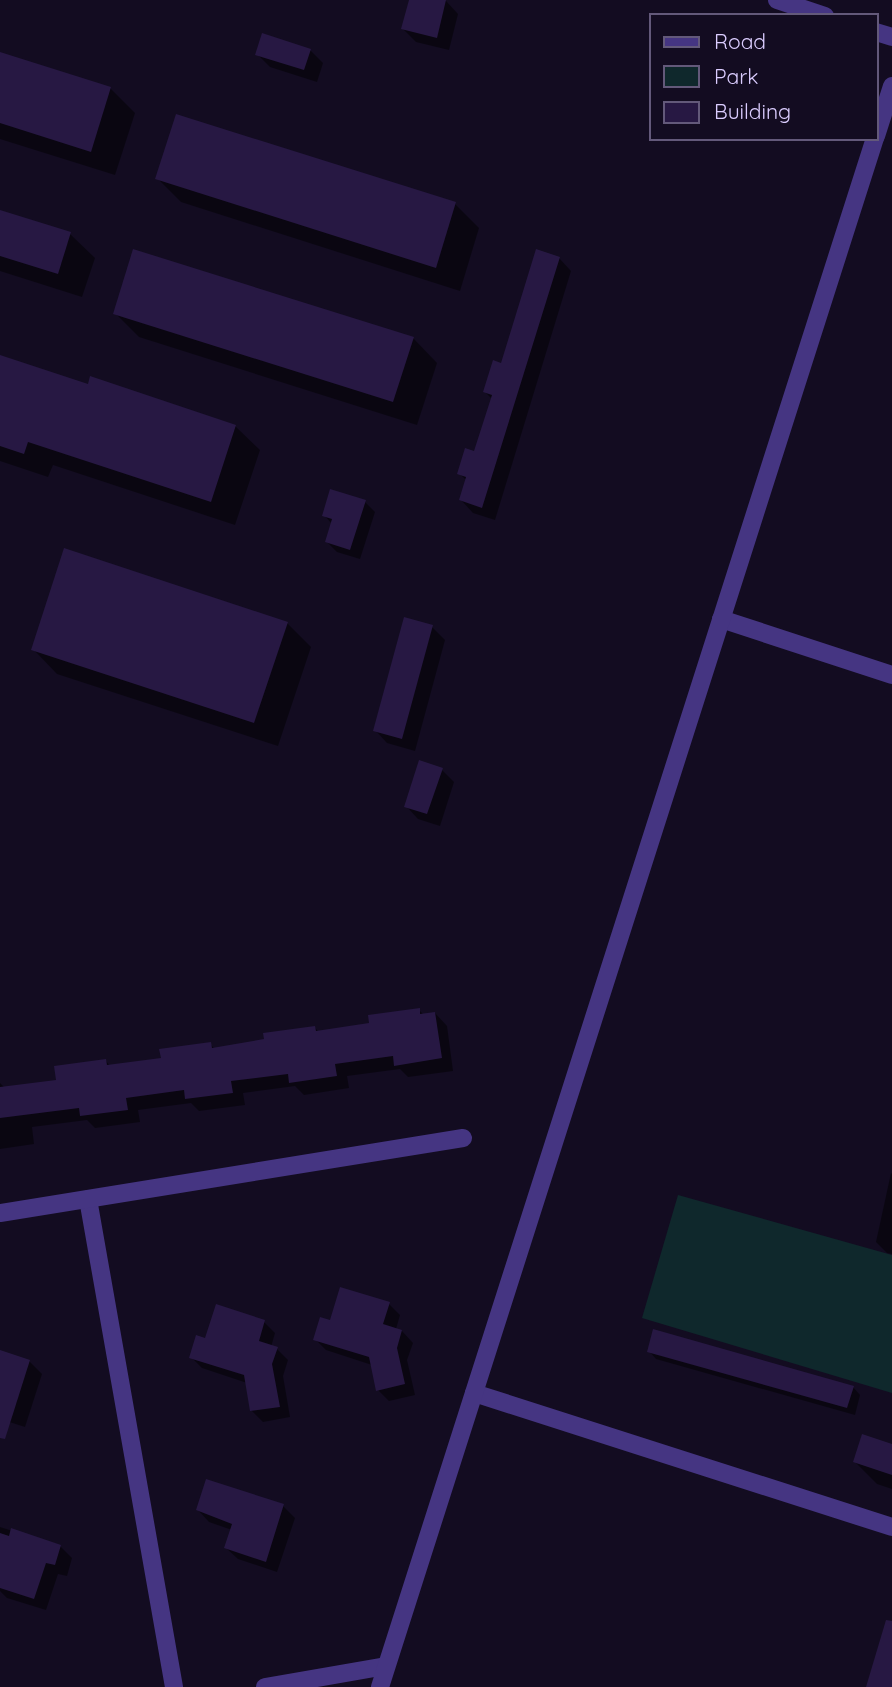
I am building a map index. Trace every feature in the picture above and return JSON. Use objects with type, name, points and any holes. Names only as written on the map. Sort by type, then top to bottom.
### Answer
[{"type":"street","points":[[776,0],[819,14]]},
{"type":"street","points":[[878,131],[892,86]]},
{"type":"street","points":[[380,1687],[875,140]]},
{"type":"street","points":[[721,619],[892,676]]},
{"type":"street","points":[[0,1213],[463,1138]]},
{"type":"street","points":[[88,1199],[174,1687]]},
{"type":"street","points":[[474,1393],[892,1527]]},
{"type":"street","points":[[265,1687],[386,1666]]},
{"type":"green space","points":[[678,1195],[892,1255],[892,1393],[642,1318]]},
{"type":"building","points":[[409,0],[446,0],[437,38],[401,29]]},
{"type":"building","points":[[262,33],[311,49],[304,70],[255,55]]},
{"type":"building","points":[[0,52],[111,87],[91,152],[0,123]]},
{"type":"building","points":[[176,114],[456,202],[436,268],[155,179]]},
{"type":"building","points":[[0,210],[71,232],[58,274],[0,256]]},
{"type":"building","points":[[133,249],[414,337],[393,402],[113,314]]},
{"type":"building","points":[[536,249],[560,257],[482,508],[459,500],[466,477],[457,474],[465,448],[474,451],[492,395],[483,392],[493,360],[501,363]]},
{"type":"building","points":[[0,355],[88,384],[90,376],[236,425],[211,502],[28,442],[24,454],[0,446]]},
{"type":"building","points":[[330,489],[366,500],[350,550],[325,542],[332,519],[322,516]]},
{"type":"building","points":[[64,548],[288,622],[254,723],[31,650]]},
{"type":"building","points":[[404,617],[433,625],[402,739],[373,731]]},
{"type":"building","points":[[419,760],[443,768],[427,814],[404,807]]},
{"type":"building","points":[[420,1008],[420,1014],[435,1012],[442,1058],[394,1066],[393,1056],[335,1064],[337,1076],[289,1083],[288,1074],[231,1081],[233,1093],[185,1099],[184,1090],[126,1098],[128,1110],[80,1116],[79,1108],[0,1118],[0,1087],[56,1080],[54,1066],[106,1059],[107,1065],[161,1058],[159,1049],[211,1042],[212,1048],[264,1039],[263,1033],[315,1026],[316,1031],[369,1023],[368,1015]]},
{"type":"building","points":[[340,1287],[390,1302],[383,1324],[402,1330],[397,1348],[405,1384],[376,1391],[369,1357],[313,1340],[320,1317],[330,1320]]},
{"type":"building","points":[[216,1304],[265,1320],[259,1341],[278,1347],[272,1364],[280,1407],[250,1411],[244,1375],[189,1358],[196,1335],[205,1338]]},
{"type":"building","points":[[653,1329],[854,1386],[847,1408],[647,1352]]},
{"type":"building","points":[[0,1350],[30,1360],[5,1439],[0,1438]]},
{"type":"building","points":[[862,1434],[892,1444],[892,1475],[853,1462]]},
{"type":"building","points":[[206,1479],[284,1504],[266,1562],[224,1548],[232,1524],[196,1510]]},
{"type":"building","points":[[11,1528],[61,1545],[55,1565],[46,1563],[34,1599],[0,1588],[0,1533],[9,1536]]},
{"type":"building","points":[[886,1620],[892,1621],[892,1687],[866,1687]]}]
